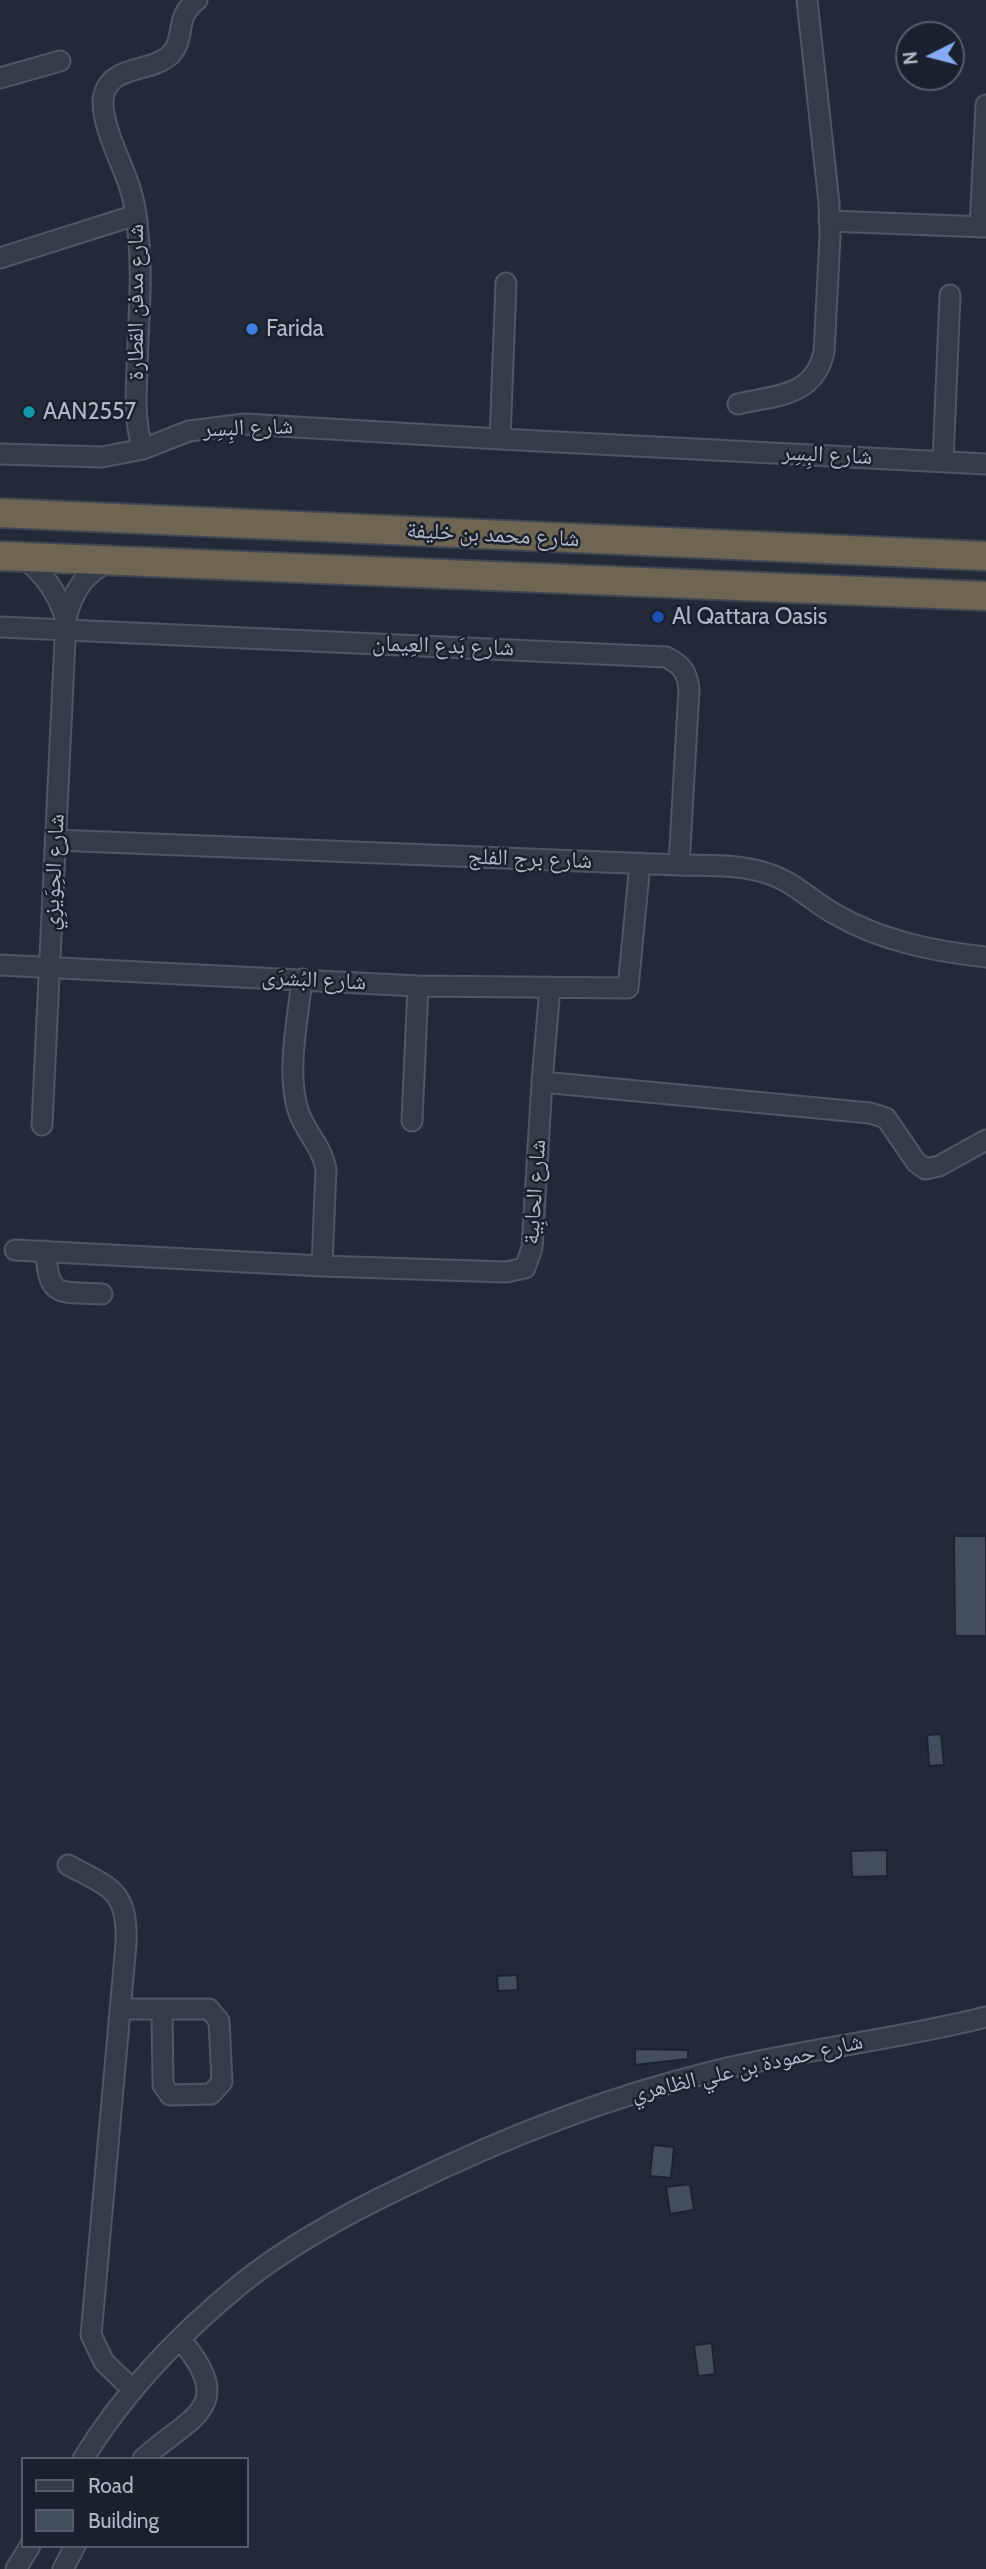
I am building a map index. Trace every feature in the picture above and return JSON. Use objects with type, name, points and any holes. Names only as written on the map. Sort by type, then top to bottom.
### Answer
[{"type":"highway","name":"شارع محمد بن خليفة","points":[[0,513],[986,556]]},
{"type":"highway","name":"شارع محمد بن خليفة","points":[[10,556],[986,596]]},
{"type":"street","name":"شارع مدفن القطارة","points":[[144,449],[136,413],[139,250],[136,215],[130,188],[104,116],[102,103],[106,89],[114,78],[169,56],[177,45],[182,19],[189,6],[197,0]]},
{"type":"street","points":[[738,404],[802,388],[813,379],[821,367],[824,352],[830,221],[807,0]]},
{"type":"street","points":[[0,57],[0,78],[60,61]]},
{"type":"street","points":[[830,221],[983,227],[986,105]]},
{"type":"street","points":[[0,258],[136,215]]},
{"type":"street","points":[[500,439],[506,283]]},
{"type":"street","points":[[943,461],[950,295]]},
{"type":"street","name":"شارع البِسِر","points":[[0,454],[102,457],[144,449],[189,431],[245,424],[986,464]]},
{"type":"street","name":"شارع الحِوَيزِي","points":[[10,556],[45,576],[54,590],[65,624]]},
{"type":"street","name":"شارع الحِوَيزِي","points":[[42,1125],[65,624],[74,593],[82,582],[103,565],[116,559]]},
{"type":"street","name":"شارع بَدع العِيمان","points":[[0,627],[65,624],[666,657],[679,663],[687,675],[690,689],[679,865]]},
{"type":"street","name":"شارع برج الفلج","points":[[55,840],[755,870],[772,874],[833,914],[867,930],[902,943],[939,952],[986,957]]},
{"type":"street","name":"شارع البُشرَى","points":[[0,965],[418,986],[628,988],[640,863]]},
{"type":"street","points":[[302,979],[293,1094],[306,1129],[323,1154],[326,1168],[322,1266]]},
{"type":"street","points":[[412,1121],[418,986]]},
{"type":"street","points":[[550,987],[542,1082],[870,1112],[886,1118],[916,1161],[925,1169],[939,1166],[986,1140]]},
{"type":"street","name":"شارع الحابِية","points":[[15,1250],[322,1266],[506,1272],[525,1268],[532,1248],[542,1082]]},
{"type":"street","points":[[46,1251],[47,1273],[52,1286],[64,1291],[102,1294]]},
{"type":"street","points":[[68,1865],[117,1894],[122,1903],[127,1931],[91,2335],[104,2362],[133,2390]]},
{"type":"street","points":[[120,2009],[162,2009],[209,2009],[219,2021],[222,2082],[211,2094],[170,2095],[166,2091],[163,2085],[162,2009]]},
{"type":"street","name":"شارع حمودة بن علي الظاهري","points":[[84,2457],[133,2390],[181,2340],[243,2283],[324,2228],[430,2174],[526,2132],[623,2097],[710,2072],[986,2017]]},
{"type":"street","points":[[146,2457],[188,2425],[203,2407],[203,2372],[181,2340]]},
{"type":"street","points":[[16,2569],[29,2548]]},
{"type":"street","points":[[63,2569],[74,2548]]},
{"type":"building","points":[[954,1536],[986,1536],[986,1636],[955,1636]]},
{"type":"building","points":[[941,1734],[944,1765],[929,1766],[927,1735]]},
{"type":"building","points":[[887,1850],[887,1876],[852,1877],[851,1851]]},
{"type":"building","points":[[517,1975],[518,1990],[498,1991],[497,1976]]},
{"type":"building","points":[[635,2049],[688,2050],[688,2059],[635,2065]]},
{"type":"building","points":[[653,2145],[674,2147],[671,2178],[650,2176]]},
{"type":"building","points":[[690,2184],[694,2210],[670,2214],[666,2187]]},
{"type":"building","points":[[712,2343],[715,2374],[698,2376],[694,2345]]},
{"type":"place","name":"Farida","points":[[252,329]]},
{"type":"place","name":"AAN2557","points":[[29,412]]},
{"type":"place","name":"Al Qattara Oasis","points":[[658,617]]}]
